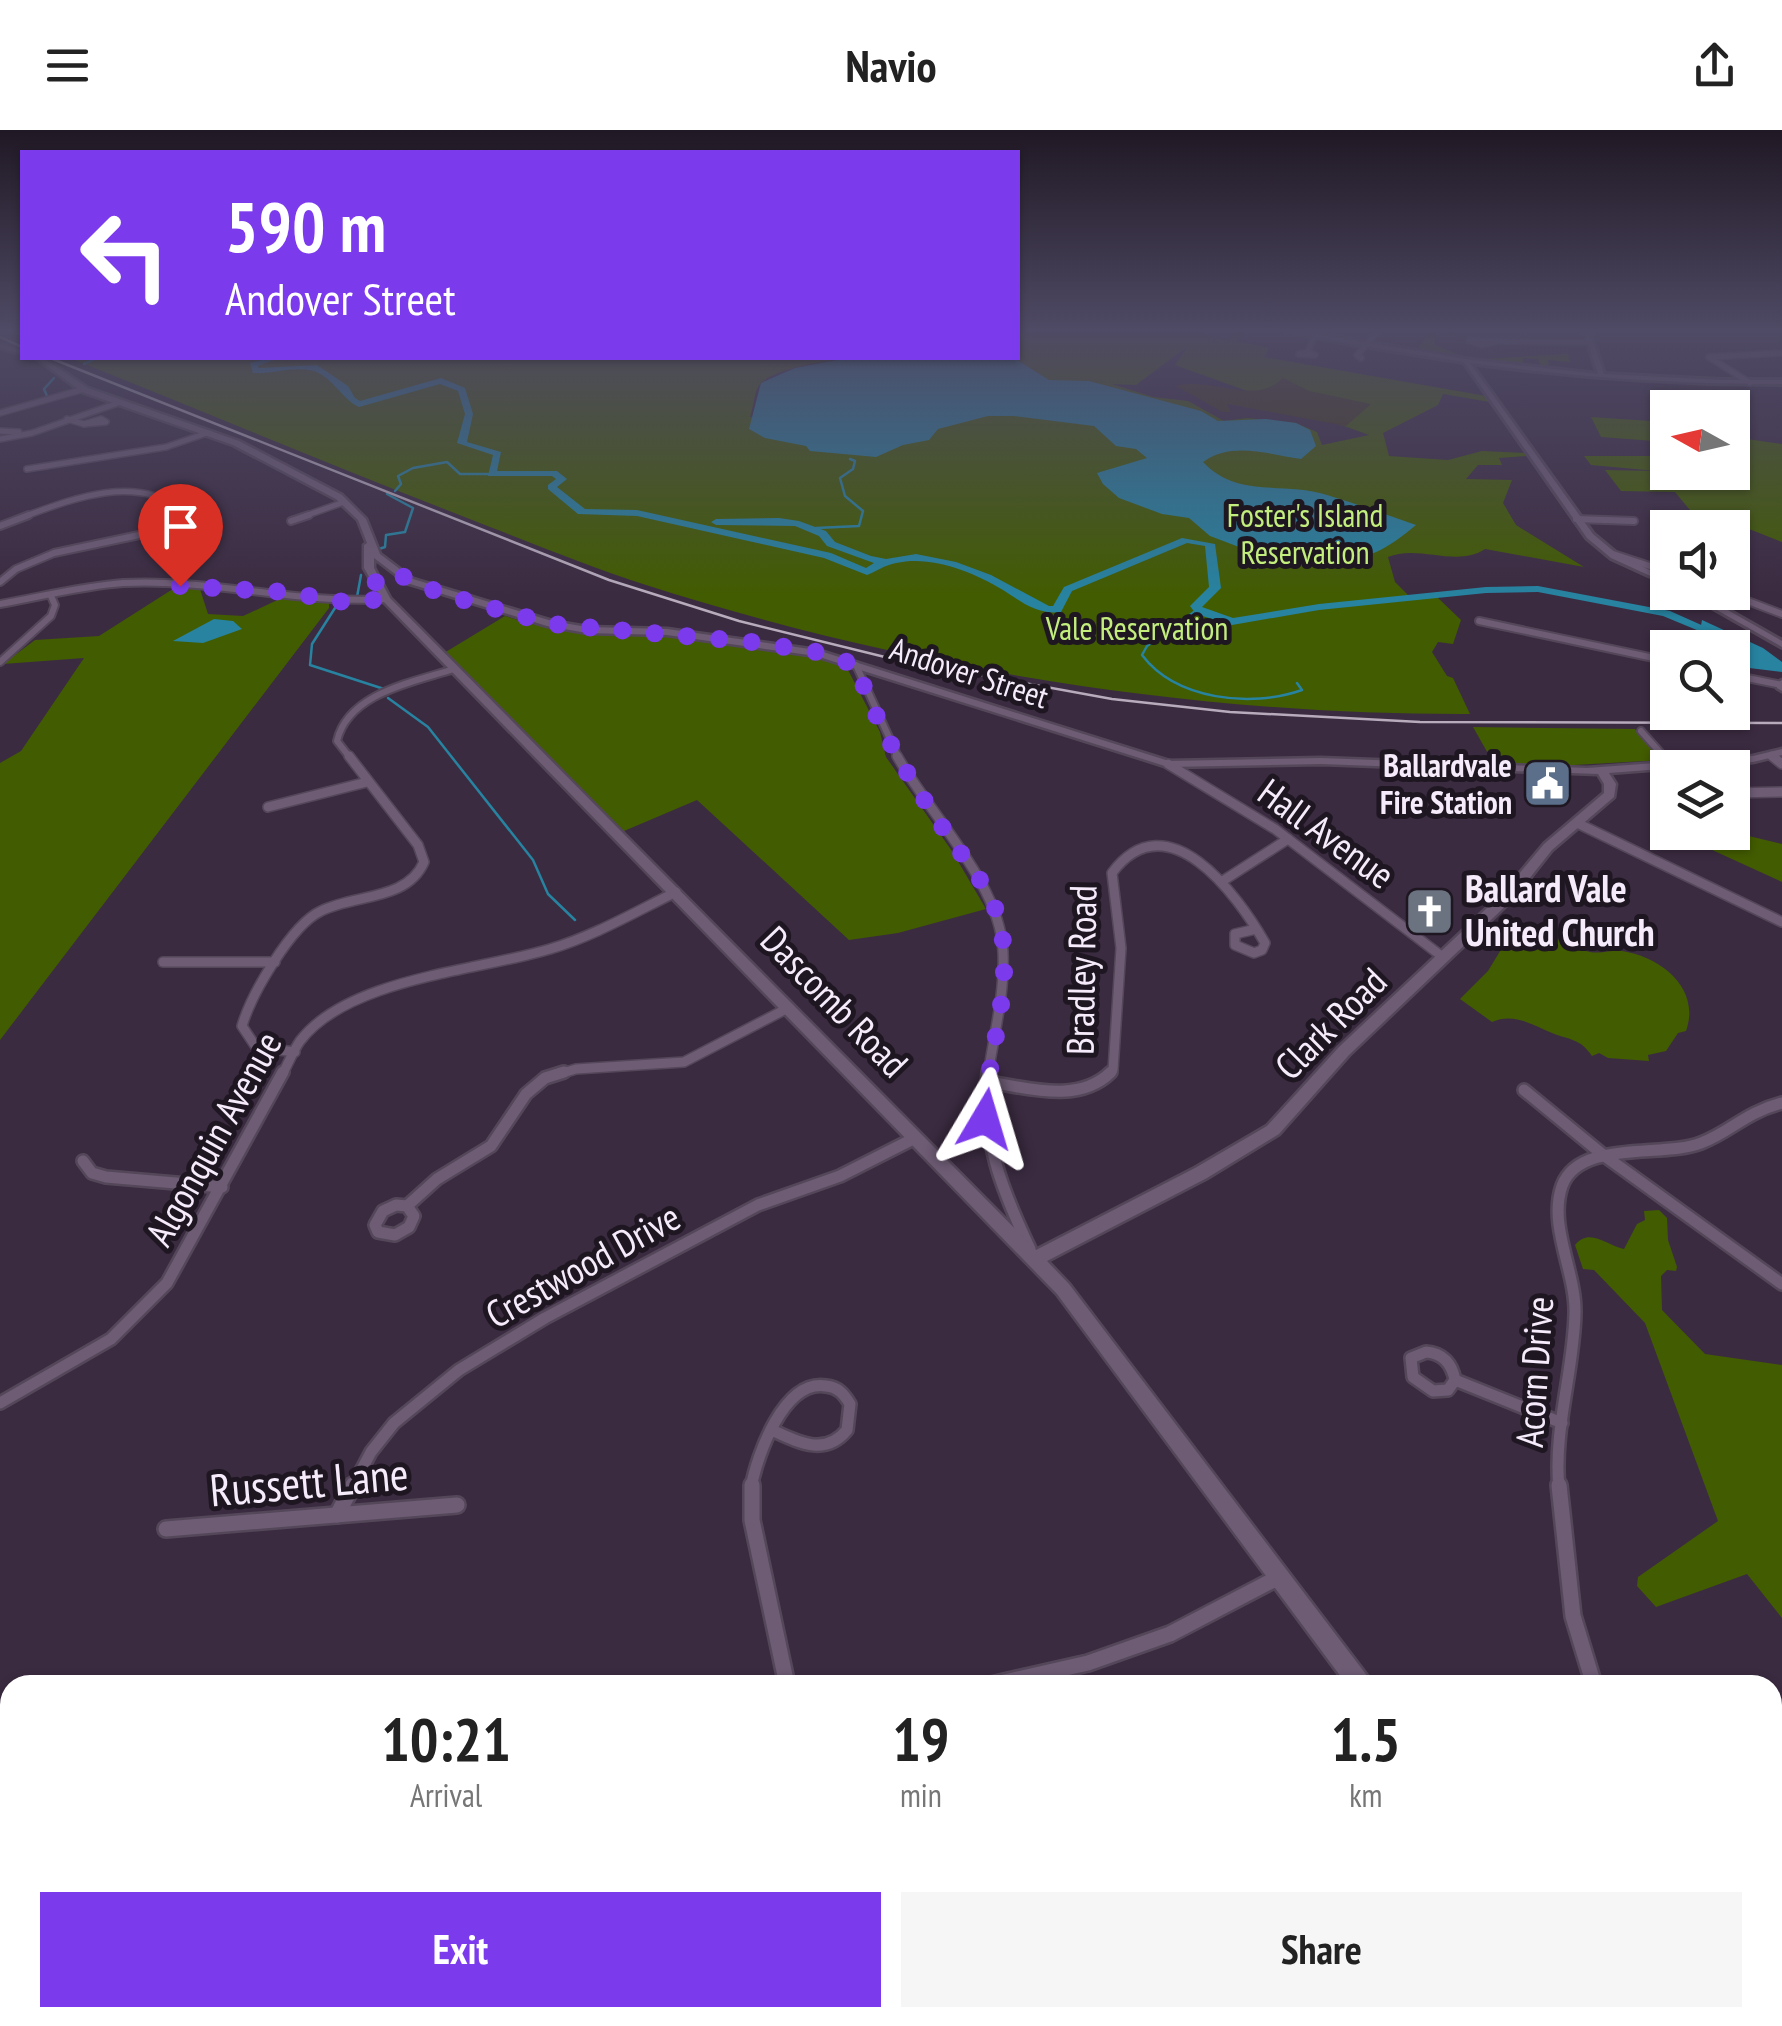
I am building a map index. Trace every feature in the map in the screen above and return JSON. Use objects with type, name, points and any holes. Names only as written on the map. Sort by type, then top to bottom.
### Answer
[{"type":"main road","name":"Andover Street","points":[[167,419],[244,446],[344,502],[362,519],[369,544],[391,569],[442,594],[551,624],[752,642],[817,652],[1168,764],[1322,762],[1601,770],[1650,766]]},
{"type":"main road","name":"Dascomb Road","points":[[369,544],[368,562],[386,599],[676,892],[912,1139],[1064,1288],[1353,1675]]},
{"type":"main road","points":[[374,578],[391,569]]},
{"type":"main road","name":"Andover Street","points":[[1750,761],[1778,757]]},
{"type":"main road","name":"Clark Road","points":[[1035,1259],[1260,1140],[1344,1051],[1509,895],[1548,847],[1610,794],[1610,784],[1601,770]]},
{"type":"street","points":[[0,439],[62,419]]},
{"type":"street","points":[[70,419],[83,424]]},
{"type":"street","points":[[1507,419],[1576,519],[1610,553],[1650,573]]},
{"type":"street","points":[[0,431],[25,434]]},
{"type":"street","points":[[27,469],[166,446],[207,433]]},
{"type":"street","points":[[0,526],[117,491],[146,492],[174,502],[181,509],[174,522],[158,531],[42,556],[18,566],[0,582]]},
{"type":"street","points":[[291,521],[344,502]]},
{"type":"street","points":[[1576,519],[1634,520]]},
{"type":"street","points":[[1610,553],[1650,566]]},
{"type":"street","points":[[0,604],[132,583],[286,592],[344,602],[386,599]]},
{"type":"street","points":[[0,662],[51,616],[55,605],[51,596]]},
{"type":"street","points":[[1750,602],[1782,614]]},
{"type":"street","points":[[1721,610],[1782,644]]},
{"type":"street","points":[[1479,621],[1650,656]]},
{"type":"street","points":[[0,654],[10,654]]},
{"type":"street","points":[[856,665],[896,756],[987,892],[1000,923],[1003,964],[985,1108],[988,1143],[995,1172],[1035,1259]]},
{"type":"street","points":[[295,1052],[256,1047],[242,1026],[248,1004],[296,929],[314,914],[402,887],[421,871],[424,855],[337,741],[336,734],[346,718],[376,698],[454,669]]},
{"type":"street","points":[[1750,678],[1782,685]]},
{"type":"street","points":[[1641,731],[1654,750]]},
{"type":"street","name":"Hall Avenue","points":[[1168,764],[1288,839],[1444,958]]},
{"type":"street","points":[[268,806],[367,782]]},
{"type":"street","points":[[1750,793],[1782,792]]},
{"type":"street","points":[[1577,823],[1782,922]]},
{"type":"street","points":[[1221,882],[1288,839]]},
{"type":"street","name":"Bradley Road","points":[[989,1082],[1073,1091],[1094,1087],[1113,1070],[1121,948],[1112,873],[1122,858],[1143,848],[1177,849],[1201,860],[1256,928]]},
{"type":"street","name":"Algonquin Avenue","points":[[0,1403],[111,1340],[146,1308],[186,1255],[310,1030],[347,1003],[553,948],[676,892]]},
{"type":"street","points":[[163,962],[275,962]]},
{"type":"street","points":[[407,1206],[437,1179],[491,1146],[526,1094],[545,1078],[576,1069],[684,1062],[788,1008]]},
{"type":"street","points":[[1524,1090],[1602,1154],[1782,1284]]},
{"type":"street","points":[[1602,1154],[1700,1144],[1754,1110],[1782,1103]]},
{"type":"street","name":"Crestwood Drive","points":[[336,1515],[372,1452],[394,1423],[459,1370],[545,1318],[758,1205],[840,1176],[912,1139]]},
{"type":"street","name":"Acorn Drive","points":[[1591,1675],[1577,1632],[1558,1478],[1575,1313],[1557,1213],[1569,1174],[1602,1154]]},
{"type":"street","points":[[83,1161],[92,1173],[106,1177],[222,1187]]},
{"type":"street","points":[[1455,1380],[1562,1423]]},
{"type":"street","points":[[772,1430],[808,1445],[830,1445],[847,1430],[851,1409],[841,1392],[832,1386],[812,1384],[794,1394],[772,1430],[756,1466],[750,1500],[785,1675]]},
{"type":"street","name":"Russett Lane","points":[[166,1528],[457,1505]]},
{"type":"street","points":[[1035,1675],[1088,1663],[1170,1634],[1280,1577]]},
{"type":"green space","points":[[222,419],[1262,419],[1296,423],[1317,432],[1322,445],[1369,435],[1326,419],[1410,419],[1383,433],[1389,456],[1448,460],[1482,451],[1525,453],[1527,456],[1499,458],[1502,465],[1478,465],[1466,479],[1512,480],[1503,503],[1516,525],[1584,567],[1485,549],[1462,556],[1412,553],[1388,557],[1395,582],[1411,598],[1436,596],[1461,620],[1453,644],[1438,642],[1432,652],[1447,676],[1453,678],[1470,714],[1367,712],[1159,696],[1055,682],[848,641],[646,585]]},
{"type":"green space","points":[[1592,419],[1650,421],[1650,441],[1601,437]]},
{"type":"green space","points":[[1750,439],[1782,444],[1782,542],[1750,529],[1750,510],[1690,510],[1675,492],[1621,491],[1605,470],[1650,471],[1650,490],[1750,490]]},
{"type":"green space","points":[[1584,456],[1650,456],[1650,470],[1591,465]]},
{"type":"green space","points":[[176,587],[200,589],[208,614],[243,616],[286,596],[329,603],[329,608],[0,1040],[0,763],[21,751],[84,658],[3,664],[35,640],[99,636]]},
{"type":"green space","points":[[505,616],[573,630],[745,642],[846,666],[880,732],[886,757],[952,851],[986,909],[898,933],[849,940],[697,800],[624,831],[444,653]]},
{"type":"green space","points":[[1473,727],[1635,729],[1654,750],[1650,750],[1650,761],[1494,764]]},
{"type":"green space","points":[[1750,836],[1782,844],[1782,882],[1712,850],[1750,850]]},
{"type":"green space","points":[[1545,936],[1590,952],[1637,954],[1664,968],[1683,989],[1688,1002],[1686,1031],[1678,1033],[1666,1051],[1648,1055],[1649,1061],[1608,1058],[1599,1053],[1592,1056],[1579,1043],[1524,1021],[1492,1022],[1460,999],[1488,971],[1505,943],[1539,947]]},
{"type":"green space","points":[[1659,1210],[1667,1218],[1668,1240],[1677,1267],[1661,1276],[1662,1310],[1705,1354],[1782,1365],[1782,1618],[1747,1574],[1656,1607],[1637,1586],[1638,1577],[1718,1521],[1645,1323],[1594,1270],[1583,1269],[1575,1245],[1593,1238],[1624,1249],[1637,1224],[1645,1220],[1644,1211]]},
{"type":"sand","points":[[1311,419],[1353,419],[1346,426]]},
{"type":"water","points":[[751,419],[975,419],[938,429],[929,440],[903,445],[876,457],[810,451],[806,446],[765,438],[749,429]]},
{"type":"water","points":[[1041,419],[1270,419],[1296,423],[1310,430],[1316,446],[1301,459],[1238,451],[1203,462],[1231,481],[1311,491],[1416,525],[1389,545],[1365,556],[1306,556],[1289,566],[1210,536],[1189,518],[1162,514],[1119,498],[1097,473],[1147,458],[1136,449],[1116,446],[1094,426]]},
{"type":"water","points":[[214,619],[233,621],[242,629],[203,643],[173,641]]},
{"type":"water","points":[[1702,620],[1724,630],[1700,630]]},
{"type":"water","points":[[1750,642],[1782,662],[1782,672],[1750,668]]},
{"type":"waterway","points":[[468,419],[462,443],[498,454],[491,474],[554,473],[562,479],[551,487],[582,512],[637,513],[827,555],[867,572],[898,559],[934,560],[987,577],[1049,610],[1057,610],[1068,589],[1186,540],[1210,544],[1215,588],[1196,606],[1200,612],[1232,622],[1319,607],[1486,590],[1538,589],[1666,613],[1706,630]]},
{"type":"waterway","points":[[816,528],[859,526],[863,511],[845,496],[840,478],[853,469],[855,461],[850,459]]},
{"type":"waterway","points":[[395,491],[401,484],[398,476],[413,468],[447,462],[460,474],[491,474]]},
{"type":"waterway","points":[[379,549],[385,547],[386,535],[405,532],[413,508],[387,494]]},
{"type":"waterway","points":[[716,522],[795,523],[810,527],[831,544],[882,560]]},
{"type":"waterway","points":[[357,597],[361,575]]},
{"type":"waterway","points":[[341,605],[335,608],[312,644],[310,665],[384,689]]},
{"type":"waterway","points":[[1198,609],[1147,646],[1142,655],[1157,670],[1194,691],[1238,699],[1282,696],[1302,690],[1297,683]]},
{"type":"waterway","points":[[388,698],[428,727],[533,860],[548,894],[575,920]]},
{"type":"railway","points":[[205,419],[609,580],[739,621],[893,659],[1112,699],[1230,712],[1420,722],[1782,723]]},
{"type":"place","name":"Ballardvale Fire Station","points":[[1547,784]]},
{"type":"place","name":"Ballard Vale United Church","points":[[1430,911]]},
{"type":"route","points":[[180,586],[286,592],[357,603],[386,599],[375,581],[395,573],[442,594],[570,628],[667,632],[752,642],[817,652],[856,665],[896,756],[987,892],[1000,923],[1003,964],[999,1022],[985,1119]]},
{"type":"park label","name":"Foster's Island Reservation","points":[[1305,534]]},
{"type":"park label","name":"Vale Reservation","points":[[1137,629]]}]
